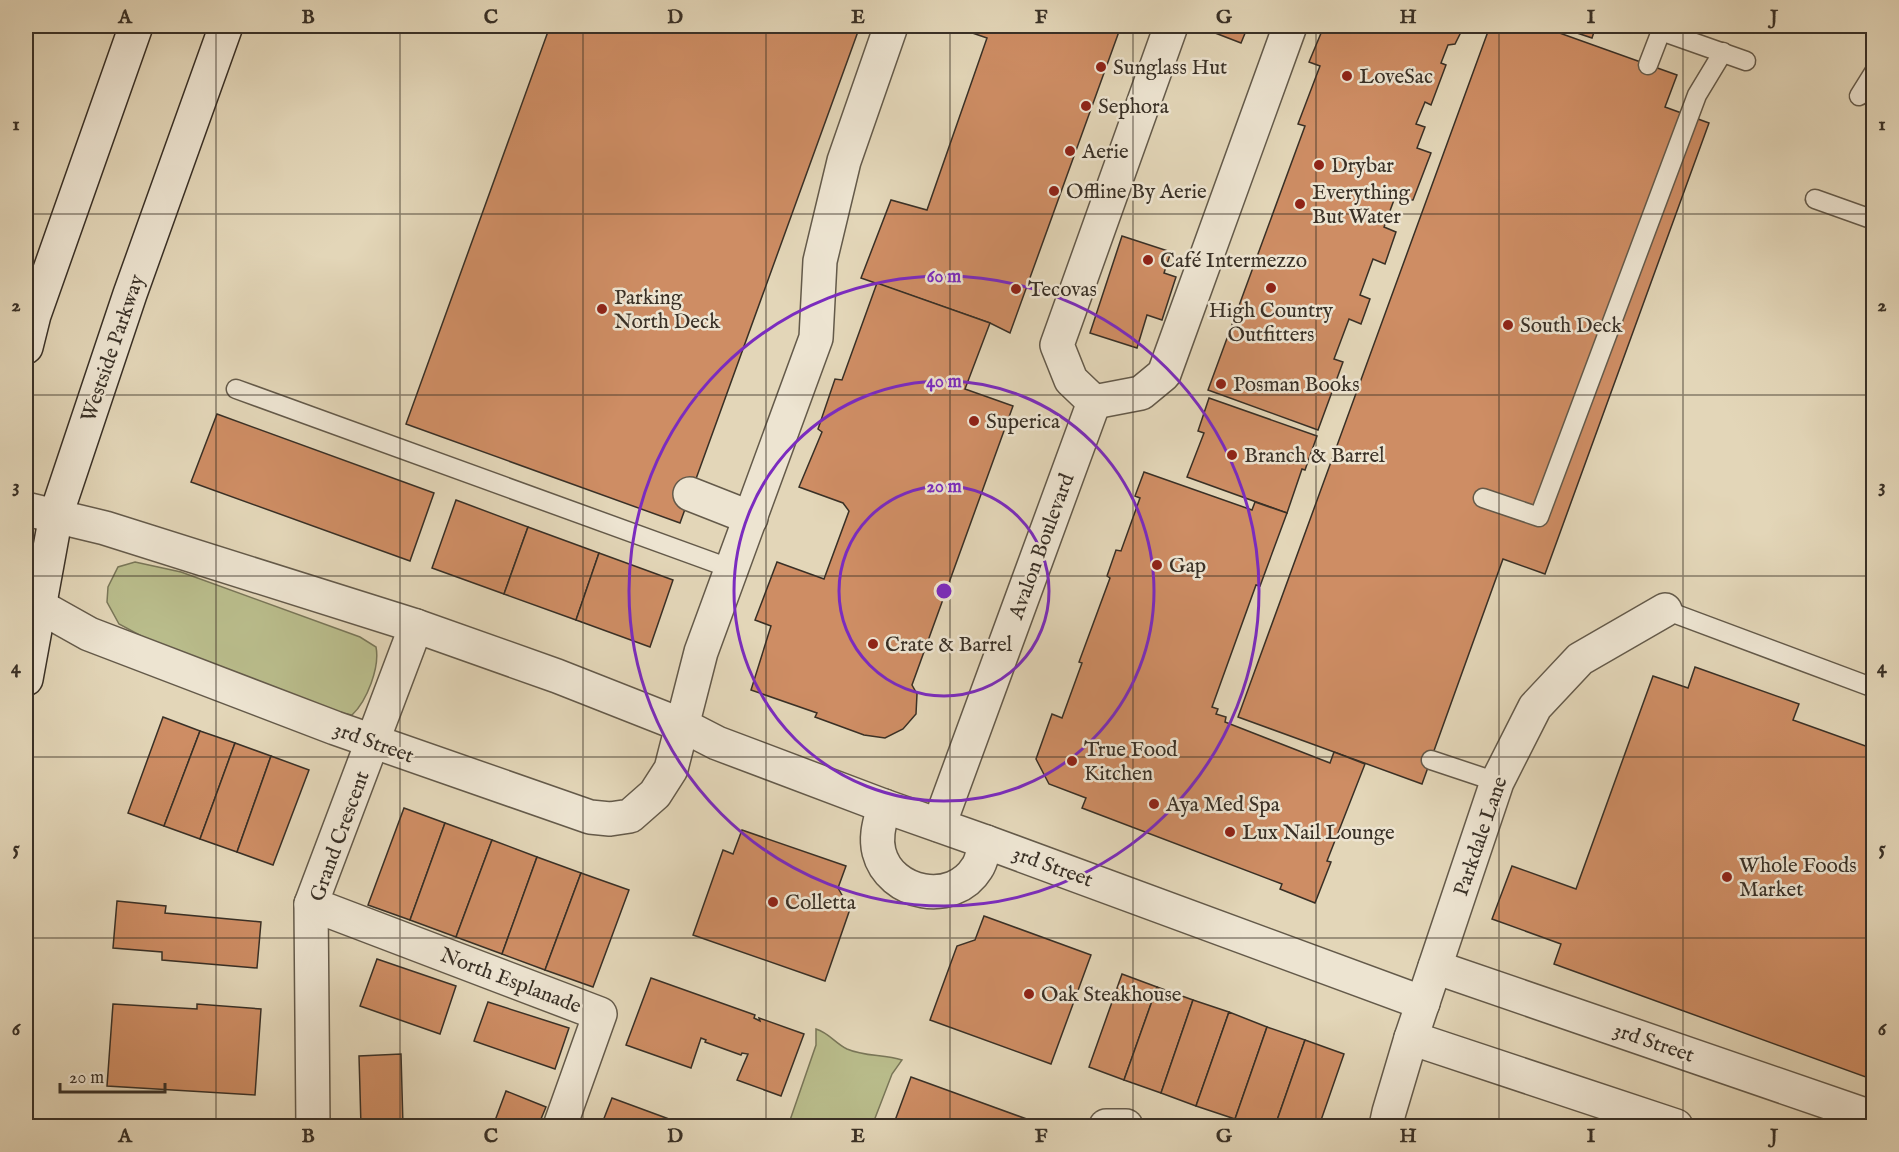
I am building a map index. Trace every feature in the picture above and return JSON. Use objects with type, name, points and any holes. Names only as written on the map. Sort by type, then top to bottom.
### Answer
[{"type":"street","points":[[26,347],[45,282],[136,26]]},
{"type":"street","name":"Westside Parkway","points":[[26,679],[41,512],[130,294],[226,26]]},
{"type":"street","points":[[684,726],[701,652],[816,338],[820,261],[830,217],[844,161],[891,26]]},
{"type":"street","points":[[1171,26],[1057,345],[1071,380],[1094,402],[1141,393],[1164,374],[1290,26]]},
{"type":"street","name":"Avalon Boulevard","points":[[939,825],[1094,402]]},
{"type":"street","points":[[690,494],[751,518]]},
{"type":"street","name":"3rd Street","points":[[41,512],[105,528],[416,626],[557,676],[684,726],[717,743],[1423,1003]]},
{"type":"street","name":"3rd Street","points":[[32,604],[89,634],[374,742],[591,817],[610,819],[630,816],[655,794],[671,769],[684,726]]},
{"type":"street","name":"Parkdale Lane","points":[[1386,1126],[1411,1038],[1497,783],[1535,707],[1580,658],[1665,610]]},
{"type":"street","name":"Grand Crescent","points":[[313,1126],[311,904],[416,626]]},
{"type":"street","points":[[884,806],[877,834],[879,852],[886,868],[899,882],[915,890],[932,893],[950,889],[966,881],[978,868],[986,842]]},
{"type":"street","name":"North Esplanade","points":[[311,904],[600,1014],[560,1126]]},
{"type":"street","name":"3rd Street","points":[[1435,967],[1874,1118]]},
{"type":"street","points":[[1411,1038],[1676,1126]]},
{"type":"street","points":[[1106,1126],[1126,1126]]},
{"type":"lane","points":[[1648,65],[1662,28],[1746,61]]},
{"type":"lane","points":[[1483,498],[1539,517],[1697,95],[1723,52]]},
{"type":"lane","points":[[1859,96],[1874,72]]},
{"type":"lane","points":[[1815,200],[1874,220]]},
{"type":"lane","points":[[236,389],[732,569]]},
{"type":"lane","points":[[1665,610],[1874,688]]},
{"type":"lane","points":[[1431,760],[1497,783]]},
{"type":"green space","points":[[135,562],[181,572],[360,637],[376,647],[374,674],[358,709],[352,715],[331,711],[171,652],[119,624],[107,602],[108,587],[118,567]]},
{"type":"green space","points":[[816,1029],[854,1052],[902,1060],[892,1074],[872,1126],[788,1126],[816,1045]]},
{"type":"building","name":"Parking North Deck","points":[[550,26],[860,26],[680,523],[406,424]]},
{"type":"building","points":[[952,26],[1121,26],[1010,333],[990,323],[861,278],[891,200],[927,210],[987,38]]},
{"type":"building","points":[[1212,26],[1248,26],[1241,43],[1210,31]]},
{"type":"building","points":[[1324,26],[1464,26],[1455,44],[1448,45],[1441,63],[1446,65],[1431,105],[1425,102],[1416,124],[1425,127],[1417,148],[1431,153],[1413,200],[1394,200],[1384,227],[1396,232],[1385,264],[1373,259],[1360,295],[1370,299],[1361,324],[1349,319],[1334,359],[1343,362],[1318,430],[1208,390],[1305,126],[1298,124],[1320,66],[1309,62]]},
{"type":"building","name":"South Deck","points":[[1490,26],[1540,26],[1677,75],[1665,107],[1709,123],[1545,574],[1503,559],[1422,784],[1238,717]]},
{"type":"building","points":[[1556,26],[1596,26],[1592,38]]},
{"type":"building","points":[[1122,236],[1171,252],[1164,273],[1176,277],[1162,320],[1147,315],[1137,348],[1090,333]]},
{"type":"building","points":[[877,283],[990,323],[965,389],[1013,406],[912,685],[917,694],[916,714],[903,729],[885,738],[864,735],[815,717],[817,713],[751,690],[771,626],[755,620],[777,562],[824,579],[849,511],[843,503],[799,487],[822,432],[818,429],[835,379],[842,380]]},
{"type":"building","points":[[1209,398],[1317,436],[1305,470],[1302,469],[1287,513],[1187,477],[1204,433],[1198,431]]},
{"type":"building","points":[[217,414],[434,493],[410,561],[191,482]]},
{"type":"building","points":[[1144,472],[1252,510],[1255,502],[1287,513],[1260,586],[1256,585],[1212,707],[1218,709],[1216,714],[1226,717],[1225,722],[1330,763],[1334,752],[1365,764],[1327,861],[1331,862],[1315,903],[1280,889],[1282,884],[1082,808],[1086,798],[1049,784],[1036,759],[1052,714],[1062,718],[1082,663],[1079,662],[1110,578],[1107,576],[1116,550],[1121,551],[1140,498],[1135,496]]},
{"type":"building","points":[[456,500],[528,527],[504,594],[432,568]]},
{"type":"building","points":[[528,527],[599,553],[576,620],[504,594]]},
{"type":"building","points":[[599,553],[673,580],[650,647],[576,620]]},
{"type":"building","name":"Whole Foods Market","points":[[1695,667],[1799,704],[1793,720],[1874,749],[1874,1080],[1554,964],[1561,944],[1492,919],[1512,866],[1576,889],[1653,676],[1688,688]]},
{"type":"building","points":[[163,717],[200,731],[164,826],[128,813]]},
{"type":"building","points":[[200,731],[235,743],[200,839],[164,826]]},
{"type":"building","points":[[235,743],[271,756],[237,852],[200,839]]},
{"type":"building","points":[[271,756],[309,770],[273,865],[237,852]]},
{"type":"building","points":[[404,808],[445,823],[410,920],[368,905]]},
{"type":"building","points":[[445,823],[492,840],[456,937],[410,920]]},
{"type":"building","points":[[742,830],[846,866],[838,888],[850,909],[825,981],[693,935],[723,850],[733,854]]},
{"type":"building","points":[[492,840],[537,857],[502,954],[456,937]]},
{"type":"building","points":[[537,857],[581,873],[545,970],[502,954]]},
{"type":"building","points":[[581,873],[629,890],[593,987],[545,970]]},
{"type":"building","points":[[117,901],[166,906],[165,913],[261,922],[257,968],[162,960],[162,952],[113,948]]},
{"type":"building","points":[[984,916],[1091,955],[1051,1064],[930,1020],[957,946],[975,940]]},
{"type":"building","points":[[377,959],[456,986],[440,1034],[360,1006]]},
{"type":"building","points":[[1122,974],[1157,987],[1124,1080],[1089,1067]]},
{"type":"building","points":[[651,978],[755,1015],[754,1018],[760,1021],[759,1018],[804,1034],[781,1096],[737,1080],[748,1054],[742,1053],[741,1055],[705,1042],[706,1040],[701,1038],[691,1068],[626,1045]]},
{"type":"building","points":[[1157,987],[1193,1000],[1161,1093],[1124,1080]]},
{"type":"building","points":[[1193,1000],[1229,1012],[1196,1106],[1161,1093]]},
{"type":"building","points":[[488,1002],[569,1028],[555,1069],[474,1041]]},
{"type":"building","points":[[113,1004],[197,1009],[197,1004],[261,1009],[255,1095],[107,1086]]},
{"type":"building","points":[[1229,1012],[1267,1027],[1235,1119],[1196,1106]]},
{"type":"building","points":[[1267,1027],[1305,1040],[1275,1126],[1255,1126],[1235,1119]]},
{"type":"building","points":[[1305,1040],[1344,1054],[1319,1126],[1275,1126]]},
{"type":"building","points":[[401,1054],[403,1126],[361,1126],[359,1056]]},
{"type":"building","points":[[911,1077],[1046,1126],[893,1126]]},
{"type":"building","points":[[506,1091],[546,1107],[538,1126],[493,1126]]},
{"type":"building","points":[[612,1098],[688,1126],[601,1126]]},
{"type":"place","name":"Sunglass Hut","points":[[1101,67]]},
{"type":"place","name":"LoveSac","points":[[1347,76]]},
{"type":"place","name":"Sephora","points":[[1086,106]]},
{"type":"place","name":"Aerie","points":[[1070,151]]},
{"type":"place","name":"Drybar","points":[[1319,165]]},
{"type":"place","name":"Offline By Aerie","points":[[1054,191]]},
{"type":"place","name":"Everything But Water","points":[[1300,204]]},
{"type":"place","name":"Café Intermezzo","points":[[1148,260]]},
{"type":"place","name":"High Country Outfitters","points":[[1271,288]]},
{"type":"place","name":"Tecovas","points":[[1016,289]]},
{"type":"place","name":"Parking North Deck","points":[[602,309]]},
{"type":"place","name":"South Deck","points":[[1508,325]]},
{"type":"place","name":"Posman Books","points":[[1221,384]]},
{"type":"place","name":"Superica","points":[[974,421]]},
{"type":"place","name":"Branch & Barrel","points":[[1232,455]]},
{"type":"place","name":"Gap","points":[[1157,565]]},
{"type":"place","name":"Crate & Barrel","points":[[873,644]]},
{"type":"place","name":"True Food Kitchen","points":[[1072,761]]},
{"type":"place","name":"Aya Med Spa","points":[[1154,804]]},
{"type":"place","name":"Lux Nail Lounge","points":[[1230,832]]},
{"type":"place","name":"Whole Foods Market","points":[[1727,877]]},
{"type":"place","name":"Colletta","points":[[773,902]]},
{"type":"place","name":"Oak Steakhouse","points":[[1029,994]]}]
